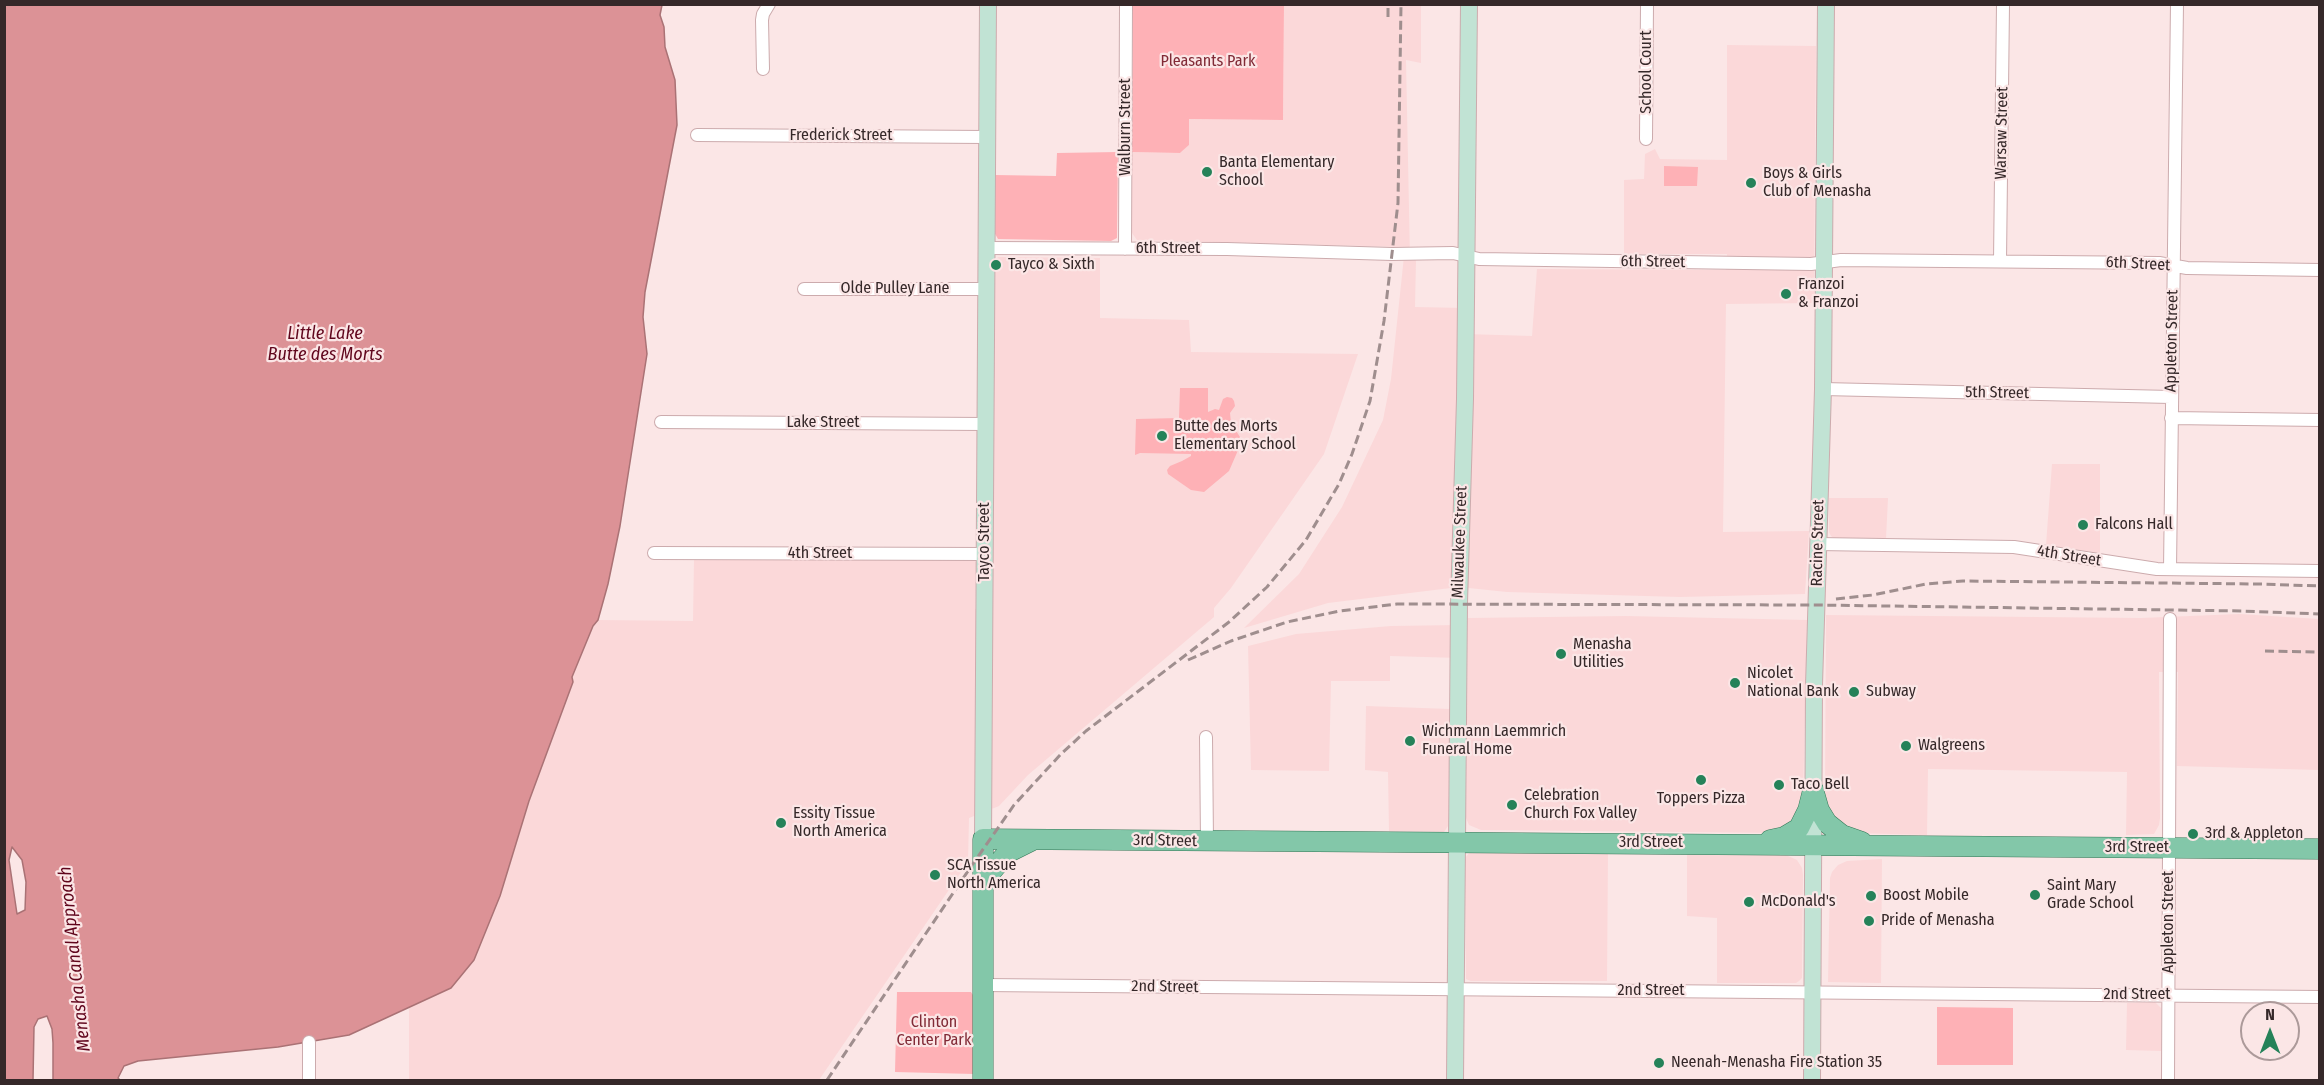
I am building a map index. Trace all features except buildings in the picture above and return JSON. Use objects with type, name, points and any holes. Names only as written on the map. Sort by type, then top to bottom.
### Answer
[{"type":"main road","points":[[1750,844],[1784,837],[1799,828],[1809,810],[1813,789]]},
{"type":"main road","points":[[1813,789],[1819,810],[1832,828],[1849,838],[1882,847]]},
{"type":"main road","name":"3rd Street","points":[[983,839],[2319,849]]},
{"type":"main road","name":"Tayco Street","points":[[983,839],[983,1080]]},
{"type":"main road","points":[[983,887],[991,872],[1007,853],[1035,839]]},
{"type":"street","points":[[763,69],[762,20],[769,4]]},
{"type":"street","name":"Tayco Street","points":[[983,839],[988,4]]},
{"type":"street","name":"Walburn Street","points":[[1125,249],[1126,4]]},
{"type":"street","name":"Milwaukee Street","points":[[1455,1080],[1459,603],[1465,399],[1469,4]]},
{"type":"street","name":"School Court","points":[[1647,4],[1647,139]]},
{"type":"street","name":"Racine Street","points":[[1812,1080],[1813,789],[1823,389],[1826,4]]},
{"type":"street","name":"Warsaw Street","points":[[2000,261],[2004,4]]},
{"type":"street","name":"Appleton Street","points":[[2170,569],[2176,4]]},
{"type":"street","name":"Frederick Street","points":[[697,135],[986,137]]},
{"type":"street","name":"6th Street","points":[[986,248],[1453,253],[1479,259],[1540,261],[1811,264],[1841,260],[2159,263],[2187,268],[2319,270]]},
{"type":"street","name":"Olde Pulley Lane","points":[[804,289],[986,289]]},
{"type":"street","name":"5th Street","points":[[1823,389],[2171,397]]},
{"type":"street","points":[[2171,418],[2319,420]]},
{"type":"street","name":"Lake Street","points":[[661,422],[985,424]]},
{"type":"street","name":"4th Street","points":[[1818,544],[2014,547],[2142,567],[2319,571]]},
{"type":"street","name":"4th Street","points":[[654,553],[985,554]]},
{"type":"street","name":"Appleton Street","points":[[2168,1080],[2170,619]]},
{"type":"street","points":[[1206,737],[1207,842]]},
{"type":"street","name":"2nd Street","points":[[983,985],[2319,997]]},
{"type":"street","points":[[309,1042],[309,1080]]},
{"type":"shaded area","points":[[1284,5],[1421,5],[1421,63],[1406,60],[1410,259],[1416,260],[1415,307],[1465,308],[1465,334],[1532,336],[1537,269],[1726,270],[1727,254],[1624,254],[1624,180],[1644,179],[1645,154],[1655,149],[1660,159],[1727,160],[1727,45],[1816,46],[1814,303],[1726,304],[1723,532],[1809,531],[1805,594],[1680,597],[1507,592],[1459,587],[1328,603],[1244,628],[1299,574],[1342,507],[1383,420],[1391,379],[1405,247],[1137,240],[1132,233],[1132,152],[1180,153],[1189,145],[1189,119],[1283,120]]},
{"type":"shaded area","points":[[998,257],[1100,258],[1100,318],[1189,320],[1191,352],[1358,354],[1324,454],[1231,588],[1214,608],[1214,617],[1028,775],[999,806],[969,818],[968,862],[819,1080],[409,1080],[409,1008],[425,999],[474,960],[500,896],[529,801],[573,682],[572,677],[593,626],[598,620],[693,621],[694,560],[972,559],[976,562],[975,609],[992,609],[995,261]]},
{"type":"shaded area","points":[[2052,464],[2100,464],[2100,553],[2046,545]]},
{"type":"shaded area","points":[[1829,498],[1888,498],[1886,538],[1836,540],[1829,532]]},
{"type":"shaded area","points":[[2239,614],[2319,619],[2319,770],[2177,766],[2178,672],[2159,672],[2160,818],[2154,834],[2126,835],[2127,772],[1928,769],[1927,835],[1854,833],[1830,814],[1825,794],[1826,615],[2141,618]]},
{"type":"shaded area","points":[[1626,616],[1807,620],[1803,800],[1800,815],[1781,833],[1481,830],[1469,825],[1466,818],[1468,618]]},
{"type":"shaded area","points":[[1459,625],[1459,658],[1390,656],[1390,681],[1331,681],[1329,771],[1251,770],[1248,646],[1296,634],[1391,626]]},
{"type":"shaded area","points":[[1366,706],[1450,709],[1448,826],[1444,832],[1389,831],[1388,772],[1365,770]]},
{"type":"shaded area","points":[[1470,852],[1608,853],[1607,981],[1471,981],[1466,979],[1465,858]]},
{"type":"shaded area","points":[[1687,854],[1786,855],[1797,860],[1803,875],[1802,978],[1799,981],[1796,983],[1717,983],[1717,918],[1687,916]]},
{"type":"shaded area","points":[[1882,859],[1881,983],[1828,982],[1832,872],[1838,865],[1847,861]]},
{"type":"shaded area","points":[[2155,1002],[2161,1008],[2161,1051],[2126,1050],[2127,1003]]},
{"type":"green space","name":"Pleasants Park","points":[[1133,5],[1284,5],[1283,120],[1189,119],[1189,145],[1180,153],[1132,152]]},
{"type":"green space","points":[[1118,152],[1117,238],[1111,241],[998,239],[994,232],[995,175],[1056,176],[1057,153]]},
{"type":"green space","points":[[1664,166],[1698,167],[1697,186],[1664,186]]},
{"type":"green space","points":[[1180,388],[1208,388],[1208,412],[1219,410],[1223,399],[1227,397],[1234,401],[1235,406],[1230,413],[1231,423],[1240,437],[1239,448],[1229,471],[1204,492],[1191,490],[1168,474],[1167,470],[1170,466],[1191,454],[1140,453],[1135,455],[1136,419],[1179,418]]},
{"type":"green space","name":"Clinton Center Park","points":[[897,992],[971,992],[973,995],[974,1074],[895,1072]]},
{"type":"green space","points":[[1937,1007],[2013,1008],[2013,1065],[1937,1065]]},
{"type":"water","name":"Little Lake Butte des Morts","points":[[5,5],[662,5],[660,15],[664,27],[665,47],[675,80],[677,125],[645,292],[643,317],[647,354],[620,526],[598,620],[593,626],[572,677],[573,682],[529,801],[500,896],[474,960],[451,988],[349,1035],[278,1047],[138,1061],[124,1066],[118,1078],[120,1080],[53,1080],[52,1029],[47,1016],[38,1019],[34,1027],[33,1080],[5,1080]],"holes":[[[12,847],[22,860],[26,882],[25,910],[17,914],[9,860]]]},
{"type":"railway","points":[[1388,4],[1388,17]]},
{"type":"railway","points":[[827,1080],[1014,805],[1061,754],[1086,731],[1229,622],[1267,587],[1306,540],[1339,484],[1370,401],[1384,321],[1398,203],[1401,4]]},
{"type":"railway","points":[[1836,599],[1873,595],[1926,584],[1963,581],[2320,586]]},
{"type":"railway","points":[[1188,660],[1231,641],[1287,622],[1340,611],[1397,604],[1817,605],[2320,614]]},
{"type":"railway","points":[[2265,651],[2320,652]]},
{"type":"place","name":"Banta Elementary School","points":[[1207,172]]},
{"type":"place","name":"Boys & Girls Club of Menasha","points":[[1751,183]]},
{"type":"place","name":"Tayco & Sixth","points":[[996,265]]},
{"type":"place","name":"Franzoi & Franzoi","points":[[1786,294]]},
{"type":"place","name":"Butte des Morts Elementary School","points":[[1162,436]]},
{"type":"place","name":"Falcons Hall","points":[[2083,525]]},
{"type":"place","name":"Menasha Utilities","points":[[1561,654]]},
{"type":"place","name":"Nicolet National Bank","points":[[1735,683]]},
{"type":"place","name":"Subway","points":[[1854,692]]},
{"type":"place","name":"Wichmann Laemmrich Funeral Home","points":[[1410,741]]},
{"type":"place","name":"Walgreens","points":[[1906,746]]},
{"type":"place","name":"Toppers Pizza","points":[[1701,780]]},
{"type":"place","name":"Taco Bell","points":[[1779,785]]},
{"type":"place","name":"Celebration Church Fox Valley","points":[[1512,805]]},
{"type":"place","name":"Essity Tissue North America","points":[[781,823]]},
{"type":"place","name":"3rd & Appleton","points":[[2193,834]]},
{"type":"place","name":"SCA Tissue North America","points":[[935,875]]},
{"type":"place","name":"Saint Mary Grade School","points":[[2035,895]]},
{"type":"place","name":"Boost Mobile","points":[[1871,896]]},
{"type":"place","name":"McDonald's","points":[[1749,902]]},
{"type":"place","name":"Pride of Menasha","points":[[1869,921]]},
{"type":"place","name":"Neenah-Menasha Fire Station 35","points":[[1659,1063]]},
{"type":"water label","name":"Menasha Canal Approach","points":[[75,959]]}]
